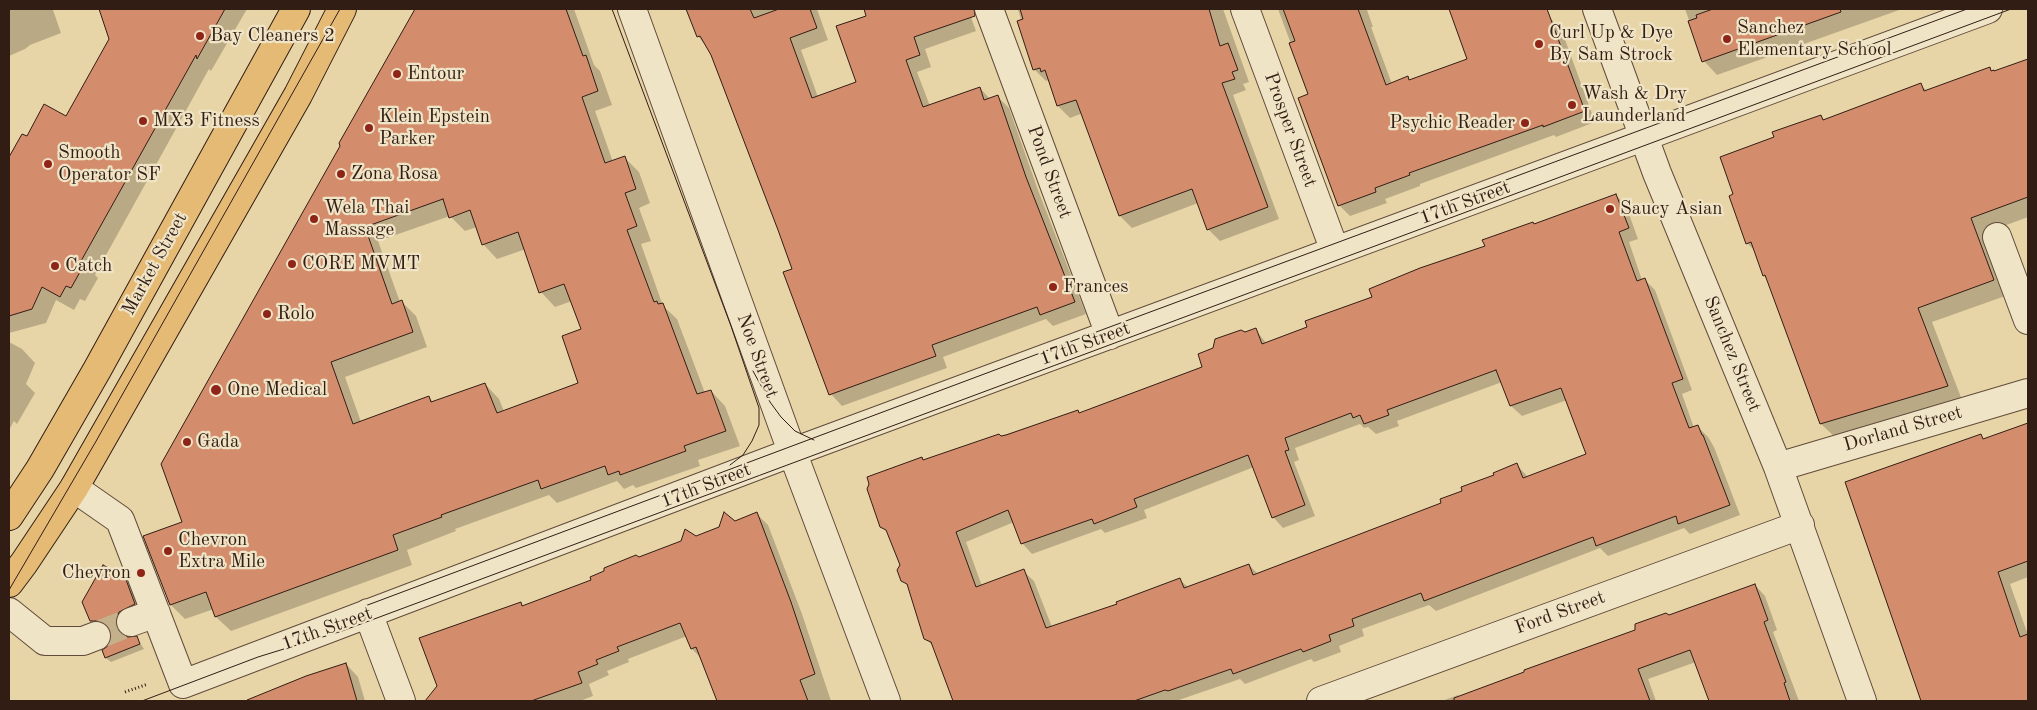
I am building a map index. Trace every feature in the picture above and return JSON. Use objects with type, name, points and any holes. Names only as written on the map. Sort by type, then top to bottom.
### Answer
[{"type":"main road","name":"Market Street","points":[[9,516],[40,469],[97,370],[296,9]]},
{"type":"main road","points":[[9,583],[74,488],[298,95],[342,9]]},
{"type":"main road","points":[[298,95],[363,9]]},
{"type":"street","name":"Noe Street","points":[[632,9],[793,452],[886,701]]},
{"type":"street","name":"Pond Street","points":[[989,9],[996,54],[1110,335]]},
{"type":"street","name":"Prosper Street","points":[[1245,9],[1335,251]]},
{"type":"street","name":"Sanchez Street","points":[[1597,9],[1657,173],[1778,466],[1862,701]]},
{"type":"street","name":"17th Street","points":[[74,488],[120,520],[144,617],[183,684],[793,452],[1644,137],[1941,17],[1988,9]]},
{"type":"street","points":[[1997,237],[2028,320]]},
{"type":"street","name":"Dorland Street","points":[[1778,466],[2028,393]]},
{"type":"street","name":"Ford Street","points":[[1321,701],[1800,525]]},
{"type":"street","points":[[9,612],[45,641],[83,641],[96,636]]},
{"type":"street","points":[[368,614],[401,701]]},
{"type":"path","points":[[125,692],[148,684]]},
{"type":"building","points":[[99,9],[225,9],[197,59],[196,55],[81,261],[85,263],[71,288],[66,286],[60,297],[42,287],[32,309],[9,316],[9,157],[22,134],[27,136],[44,104],[66,116],[109,39]]},
{"type":"building","points":[[415,9],[566,9],[583,56],[586,55],[598,91],[582,97],[605,163],[625,156],[636,189],[625,193],[637,226],[627,230],[654,302],[657,301],[658,304],[663,303],[697,394],[711,390],[726,431],[684,446],[686,451],[620,475],[619,471],[608,475],[605,466],[541,489],[538,480],[441,515],[442,517],[393,535],[398,550],[215,617],[206,592],[170,605],[143,536],[182,522],[161,464],[340,146],[339,143]],"holes":[[[443,199],[449,218],[470,210],[482,245],[518,232],[539,293],[564,284],[581,329],[562,336],[578,383],[497,413],[485,383],[431,402],[429,396],[353,424],[331,362],[413,332],[402,300],[392,304],[365,227]]]},
{"type":"building","points":[[686,9],[750,9],[754,18],[779,9],[810,9],[817,28],[790,38],[812,98],[856,82],[836,26],[866,16],[864,9],[974,9],[975,16],[914,37],[920,55],[906,60],[923,107],[980,87],[984,100],[998,95],[1026,177],[1075,302],[1040,315],[1037,307],[932,345],[936,356],[829,395],[783,272],[792,269],[778,230],[711,55],[700,36],[697,37]]},
{"type":"building","points":[[1020,9],[1209,9],[1220,46],[1228,43],[1238,70],[1232,72],[1235,79],[1222,83],[1268,207],[1207,230],[1192,189],[1119,216],[1076,100],[1057,106],[1045,70],[1041,72],[1040,68],[1033,70],[1017,21],[1023,19]]},
{"type":"building","points":[[1283,9],[1358,9],[1386,85],[1408,76],[1409,80],[1467,59],[1449,9],[1547,9],[1585,111],[1409,173],[1410,175],[1375,188],[1376,192],[1338,206],[1298,98],[1308,94],[1289,43],[1295,41]]},
{"type":"building","name":"Sanchez Elementary School","points":[[1713,9],[1840,9],[1841,12],[1702,62],[1688,21],[1697,18],[1696,15]]},
{"type":"building","points":[[2028,59],[2028,197],[1971,218],[1994,280],[1918,308],[1948,386],[1820,424],[1765,275],[1763,276],[1751,242],[1746,244],[1729,196],[1733,194],[1720,157],[1774,137],[1772,132],[1821,115],[1823,120],[1921,83],[1924,91],[1990,67],[1991,71],[1994,71]]},
{"type":"building","points":[[1616,194],[1629,228],[1619,232],[1637,281],[1645,278],[1683,379],[1672,383],[1689,428],[1698,425],[1703,435],[1730,505],[1678,524],[1676,516],[1596,546],[1593,537],[1424,601],[1421,593],[1352,619],[1354,626],[1329,635],[1331,641],[1303,652],[1301,649],[1233,674],[1231,669],[1134,701],[953,701],[931,642],[924,639],[907,584],[901,581],[897,570],[900,565],[886,530],[880,527],[867,489],[869,484],[867,477],[922,457],[923,460],[999,434],[1001,436],[1006,435],[1078,410],[1079,413],[1202,367],[1198,354],[1213,348],[1215,339],[1241,330],[1245,332],[1256,328],[1262,344],[1307,327],[1305,321],[1372,297],[1369,289],[1420,268],[1485,246],[1482,240],[1533,222],[1534,224]],"holes":[[[1496,370],[1510,406],[1561,388],[1586,454],[1523,478],[1517,463],[1493,473],[1494,475],[1461,487],[1462,491],[1440,499],[1441,503],[1253,575],[1249,564],[1184,588],[1180,578],[1116,602],[1117,604],[1046,628],[1024,569],[976,587],[956,532],[1008,510],[1021,544],[1092,519],[1094,524],[1137,507],[1134,499],[1248,455],[1272,518],[1305,505],[1285,451],[1289,450],[1285,438],[1351,413],[1353,418],[1360,415],[1364,424],[1389,415],[1387,410]]]},
{"type":"building","points":[[2028,423],[2028,561],[1998,572],[2020,637],[2028,634],[2028,701],[1921,701],[1845,482],[1981,434],[1983,439]]},
{"type":"building","points":[[724,512],[735,521],[757,512],[791,602],[815,674],[800,680],[808,701],[717,701],[696,647],[691,649],[680,623],[617,647],[619,651],[596,660],[598,664],[578,672],[582,683],[531,701],[425,701],[437,686],[419,638],[521,602],[522,606],[591,580],[590,577],[604,571],[604,568],[636,555],[639,557],[681,541],[685,529],[696,536],[719,527]]},
{"type":"building","points":[[103,565],[125,577],[135,604],[119,612],[116,620],[117,628],[121,634],[128,637],[137,636],[140,644],[105,658],[102,650],[108,646],[111,639],[110,630],[106,624],[99,621],[90,621],[82,602]]},
{"type":"building","points":[[1755,584],[1768,620],[1764,622],[1786,682],[1784,683],[1790,701],[1709,701],[1690,650],[1638,669],[1650,701],[1454,701],[1454,698],[1524,672],[1524,670],[1635,630],[1635,624],[1666,613],[1669,615]]},
{"type":"building","points":[[346,663],[357,701],[247,701],[306,676]]},
{"type":"tunnel","points":[[96,636],[131,622]]},
{"type":"tram line","points":[[9,590],[95,443],[340,9]]},
{"type":"tram line","points":[[612,9],[731,326],[759,408],[759,425],[752,441],[743,455],[730,465]]},
{"type":"tram line","points":[[365,606],[1967,9]]},
{"type":"tram line","points":[[142,701],[258,657],[342,631],[2011,9]]},
{"type":"tram line","points":[[753,371],[770,402],[781,417],[795,431],[814,440]]},
{"type":"place","name":"Bay Cleaners 2","points":[[200,36]]},
{"type":"place","name":"Sanchez Elementary School","points":[[1727,39]]},
{"type":"place","name":"Curl Up & Dye By Sam Strock","points":[[1539,44]]},
{"type":"place","name":"Entour","points":[[397,74]]},
{"type":"place","name":"Wash & Dry Launderland","points":[[1572,105]]},
{"type":"place","name":"MX3 Fitness","points":[[143,121]]},
{"type":"place","name":"Psychic Reader","points":[[1525,123]]},
{"type":"place","name":"Klein Epstein Parker","points":[[369,128]]},
{"type":"place","name":"Smooth Operator SF","points":[[48,164]]},
{"type":"place","name":"Zona Rosa","points":[[341,174]]},
{"type":"place","name":"Saucy Asian","points":[[1610,209]]},
{"type":"place","name":"Wela Thai Massage","points":[[314,219]]},
{"type":"place","name":"CORE MVMT","points":[[292,264]]},
{"type":"place","name":"Catch","points":[[55,266]]},
{"type":"place","name":"Frances","points":[[1053,287]]},
{"type":"place","name":"Rolo","points":[[267,314]]},
{"type":"place","name":"One Medical","points":[[216,390]]},
{"type":"place","name":"Gada","points":[[187,442]]},
{"type":"place","name":"Chevron Extra Mile","points":[[168,551]]},
{"type":"place","name":"Chevron","points":[[141,573]]}]
